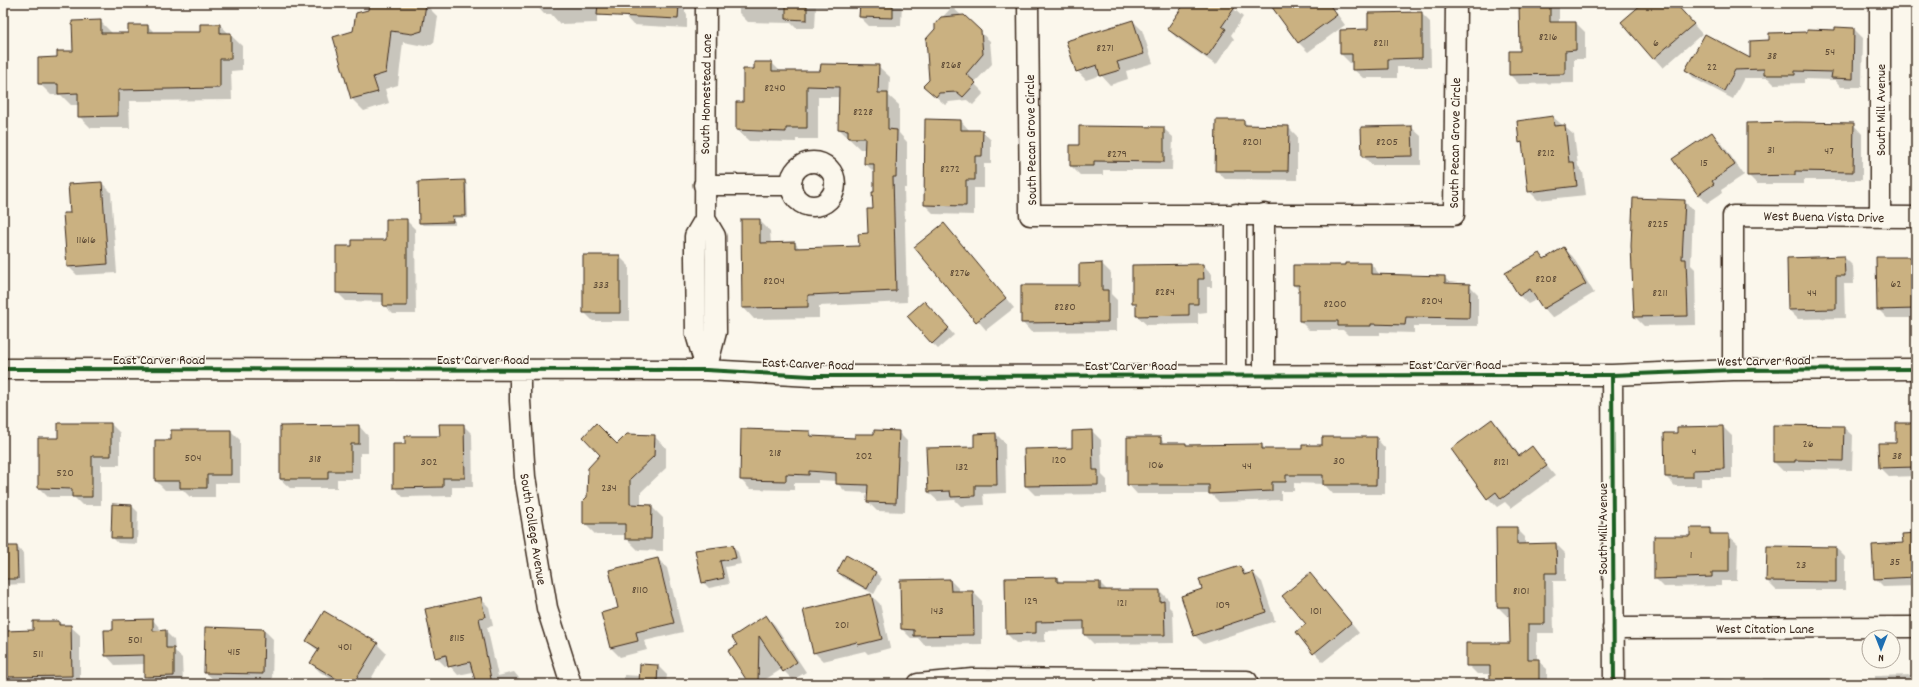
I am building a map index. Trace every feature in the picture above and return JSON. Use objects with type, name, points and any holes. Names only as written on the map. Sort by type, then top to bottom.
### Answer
[{"type":"street","name":"South Homestead Lane","points":[[706,3],[705,219],[714,236],[716,332],[706,370]]},
{"type":"street","name":"South Pecan Grove Circle","points":[[1028,3],[1030,215],[1454,215],[1456,3]]},
{"type":"street","name":"South Mill Avenue","points":[[1880,3],[1880,217]]},
{"type":"street","points":[[704,185],[791,185]]},
{"type":"street","points":[[1236,214],[1236,376]]},
{"type":"street","points":[[1264,214],[1264,376]]},
{"type":"street","name":"West Buena Vista Drive","points":[[1733,370],[1733,216],[1916,217]]},
{"type":"street","points":[[1236,296],[1264,296]]},
{"type":"street","name":"East Carver Road","points":[[3,369],[520,371],[706,370],[811,376],[1612,375]]},
{"type":"street","name":"West Carver Road","points":[[1612,375],[1733,370],[1916,370]]},
{"type":"street","name":"South College Avenue","points":[[520,371],[520,401],[525,477],[547,608],[571,684]]},
{"type":"street","name":"South Mill Avenue","points":[[1612,375],[1614,684]]},
{"type":"street","name":"West Citation Lane","points":[[1613,628],[1916,627]]},
{"type":"street","points":[[918,684],[973,679],[1247,683]]},
{"type":"building","points":[[369,3],[426,4],[422,31],[412,34],[391,31],[386,73],[373,77],[378,92],[351,99],[333,37],[353,31],[356,13],[368,10]]},
{"type":"building","points":[[598,3],[679,4],[678,19],[597,15]]},
{"type":"building","points":[[786,3],[807,3],[807,20],[786,19]]},
{"type":"building","points":[[860,3],[893,3],[893,18],[859,17]]},
{"type":"building","points":[[1185,3],[1238,3],[1222,26],[1226,29],[1207,57],[1167,29]]},
{"type":"building","points":[[1269,3],[1328,3],[1337,15],[1298,43]]},
{"type":"building","points":[[1519,3],[1550,3],[1550,22],[1576,22],[1576,50],[1565,51],[1565,74],[1509,75],[1509,51],[1520,51]]},
{"type":"building","points":[[1643,3],[1675,3],[1694,24],[1653,59],[1621,22]]},
{"type":"building","points":[[1422,12],[1422,58],[1388,59],[1388,69],[1352,70],[1352,54],[1340,54],[1340,30],[1368,29],[1368,13]]},
{"type":"building","points":[[964,15],[981,31],[983,54],[966,74],[976,83],[963,97],[957,92],[939,93],[936,97],[923,86],[929,80],[926,39],[935,29],[935,24],[941,17]]},
{"type":"building","points":[[101,20],[101,33],[128,33],[128,25],[148,25],[148,32],[200,32],[200,24],[220,24],[220,33],[231,33],[231,59],[220,59],[220,88],[118,90],[118,116],[78,117],[78,93],[58,94],[58,84],[38,84],[38,58],[57,57],[57,51],[73,51],[72,21]]},
{"type":"building","points":[[1133,20],[1144,54],[1117,62],[1120,70],[1100,76],[1097,65],[1076,72],[1066,41]]},
{"type":"building","points":[[1835,27],[1854,28],[1853,79],[1831,78],[1832,72],[1795,71],[1795,75],[1764,75],[1764,69],[1735,70],[1724,91],[1685,70],[1705,34],[1750,58],[1750,41],[1769,40],[1769,33],[1807,32],[1807,29],[1835,30]]},
{"type":"building","points":[[754,62],[772,62],[772,71],[820,71],[821,64],[879,65],[878,93],[888,93],[888,129],[897,130],[896,177],[893,177],[896,291],[808,295],[808,307],[742,308],[741,219],[760,219],[760,243],[795,242],[795,248],[859,246],[858,234],[868,233],[867,209],[873,209],[872,192],[874,192],[874,164],[864,164],[865,138],[848,138],[848,130],[838,129],[839,87],[807,86],[807,128],[786,128],[786,132],[736,130],[736,102],[743,102],[743,69],[754,69]]},
{"type":"building","points":[[1553,116],[1554,126],[1565,125],[1569,162],[1574,162],[1577,186],[1528,192],[1522,142],[1519,143],[1517,121]]},
{"type":"building","points":[[925,119],[961,120],[961,130],[983,130],[982,156],[975,156],[975,180],[966,180],[966,206],[924,205]]},
{"type":"building","points":[[1216,120],[1244,120],[1244,125],[1289,126],[1288,171],[1215,171]]},
{"type":"building","points":[[1747,123],[1854,123],[1853,172],[1795,171],[1795,175],[1747,176]]},
{"type":"building","points":[[1079,126],[1164,127],[1164,162],[1094,161],[1094,166],[1070,166],[1070,145],[1079,145]]},
{"type":"building","points":[[1412,126],[1413,156],[1362,157],[1361,127]]},
{"type":"building","points":[[1712,132],[1735,165],[1712,181],[1714,184],[1698,195],[1672,159]]},
{"type":"building","points":[[465,180],[466,216],[452,216],[453,222],[419,223],[418,182]]},
{"type":"building","points":[[102,182],[108,264],[67,267],[63,213],[70,213],[68,184]]},
{"type":"building","points":[[1633,198],[1685,200],[1682,259],[1686,259],[1688,316],[1634,317],[1631,246]]},
{"type":"building","points":[[386,219],[407,219],[407,306],[383,306],[383,294],[336,293],[336,246],[352,246],[352,240],[386,240]]},
{"type":"building","points":[[944,223],[1006,298],[976,322],[914,247]]},
{"type":"building","points":[[1564,247],[1586,284],[1543,309],[1530,289],[1519,296],[1505,273],[1540,253],[1544,259]]},
{"type":"building","points":[[583,255],[620,255],[620,313],[583,313]]},
{"type":"building","points":[[1844,256],[1845,276],[1836,276],[1836,309],[1788,310],[1787,258]]},
{"type":"building","points":[[1876,257],[1916,257],[1916,309],[1877,310]]},
{"type":"building","points":[[1102,263],[1102,290],[1108,290],[1108,322],[1021,323],[1021,285],[1079,285],[1079,264]]},
{"type":"building","points":[[1345,263],[1371,263],[1371,274],[1445,276],[1445,283],[1470,284],[1469,318],[1406,317],[1405,325],[1371,324],[1371,326],[1338,326],[1338,321],[1299,321],[1299,285],[1293,285],[1293,265],[1345,265]]},
{"type":"building","points":[[1203,264],[1204,279],[1198,279],[1198,304],[1189,304],[1189,315],[1136,316],[1136,303],[1132,303],[1132,265]]},
{"type":"building","points":[[924,301],[949,328],[932,344],[907,316]]},
{"type":"building","points":[[1492,419],[1519,456],[1532,446],[1547,466],[1501,499],[1496,492],[1487,499],[1451,449]]},
{"type":"building","points":[[58,423],[111,423],[111,456],[92,456],[92,497],[72,497],[72,489],[38,488],[38,438],[58,438]]},
{"type":"building","points":[[596,423],[617,444],[627,434],[655,435],[654,456],[630,479],[630,504],[652,505],[651,539],[625,539],[625,524],[583,524],[583,501],[587,497],[588,468],[600,455],[583,437]]},
{"type":"building","points":[[1896,423],[1916,423],[1916,467],[1879,468],[1878,443],[1896,443]]},
{"type":"building","points":[[439,424],[464,424],[465,478],[443,478],[443,487],[393,488],[393,444],[405,444],[405,436],[440,436]]},
{"type":"building","points":[[359,425],[359,444],[351,444],[351,471],[328,471],[328,479],[280,479],[280,426]]},
{"type":"building","points":[[1773,425],[1844,426],[1843,461],[1795,460],[1795,462],[1773,462]]},
{"type":"building","points":[[1723,426],[1724,469],[1693,470],[1693,477],[1665,477],[1664,433],[1677,433],[1677,427]]},
{"type":"building","points":[[741,429],[810,431],[810,436],[855,438],[855,434],[874,434],[874,430],[899,431],[896,503],[867,502],[868,485],[836,484],[836,473],[809,471],[809,475],[786,474],[786,481],[740,480]]},
{"type":"building","points":[[171,430],[231,430],[231,475],[207,475],[207,488],[180,488],[180,481],[155,481],[155,440],[171,440]]},
{"type":"building","points":[[1092,430],[1093,470],[1098,470],[1098,485],[1025,486],[1024,449],[1072,448],[1072,431]]},
{"type":"building","points":[[996,433],[997,485],[975,485],[975,496],[951,497],[950,491],[928,492],[926,448],[974,447],[974,434]]},
{"type":"building","points":[[1127,437],[1161,437],[1161,443],[1186,443],[1186,445],[1262,444],[1262,449],[1302,449],[1302,445],[1322,445],[1322,437],[1377,437],[1376,485],[1323,485],[1323,475],[1286,475],[1286,482],[1272,482],[1272,491],[1209,494],[1209,485],[1127,485]]},
{"type":"building","points":[[112,504],[132,505],[132,538],[111,538]]},
{"type":"building","points":[[1496,527],[1517,527],[1517,544],[1556,543],[1557,573],[1545,573],[1545,624],[1528,624],[1528,659],[1539,659],[1539,684],[1490,684],[1490,666],[1466,666],[1466,643],[1510,643],[1509,607],[1497,607]]},
{"type":"building","points":[[1690,528],[1710,528],[1710,534],[1729,534],[1729,572],[1712,572],[1712,577],[1654,579],[1654,536],[1690,536]]},
{"type":"building","points":[[1916,533],[1916,577],[1874,579],[1872,545],[1903,543],[1902,534]]},
{"type":"building","points":[[733,545],[736,558],[720,561],[724,578],[702,583],[695,550]]},
{"type":"building","points":[[3,546],[17,546],[18,579],[3,579]]},
{"type":"building","points":[[1767,546],[1836,547],[1836,582],[1766,581]]},
{"type":"building","points":[[846,555],[876,572],[867,589],[837,572]]},
{"type":"building","points":[[658,558],[674,623],[636,632],[638,641],[610,648],[601,613],[618,608],[609,570]]},
{"type":"building","points":[[1240,566],[1244,575],[1253,572],[1266,612],[1194,636],[1181,596],[1202,589],[1199,579]]},
{"type":"building","points":[[1310,573],[1351,623],[1313,654],[1296,632],[1306,624],[1282,596]]},
{"type":"building","points":[[1057,577],[1057,582],[1100,582],[1100,590],[1160,590],[1160,602],[1164,601],[1165,635],[1084,635],[1084,621],[1036,622],[1036,633],[1006,634],[1005,578]]},
{"type":"building","points":[[950,579],[951,591],[973,591],[974,635],[914,636],[914,630],[901,629],[900,580]]},
{"type":"building","points":[[871,594],[882,639],[858,645],[857,642],[813,653],[803,610]]},
{"type":"building","points":[[481,597],[485,617],[479,618],[492,684],[476,684],[470,662],[448,667],[446,655],[435,658],[425,609]]},
{"type":"building","points":[[324,611],[378,643],[353,684],[345,684],[310,663],[319,649],[306,641]]},
{"type":"building","points":[[766,615],[797,662],[783,672],[759,636],[758,684],[749,684],[728,651],[737,645],[732,637]]},
{"type":"building","points":[[153,619],[153,631],[166,630],[166,648],[174,648],[174,676],[144,677],[144,655],[105,656],[104,630],[113,630],[113,620]]},
{"type":"building","points":[[33,621],[59,621],[59,625],[71,625],[72,676],[6,677],[5,631],[33,630]]},
{"type":"building","points":[[205,627],[264,629],[263,674],[204,673]]},
{"type":"building","points":[[640,664],[658,665],[657,684],[639,684]]},
{"type":"cycle path","points":[[3,369],[706,370],[811,376],[1612,375],[1733,370],[1916,369]]},
{"type":"cycle path","points":[[1612,375],[1614,684]]}]
